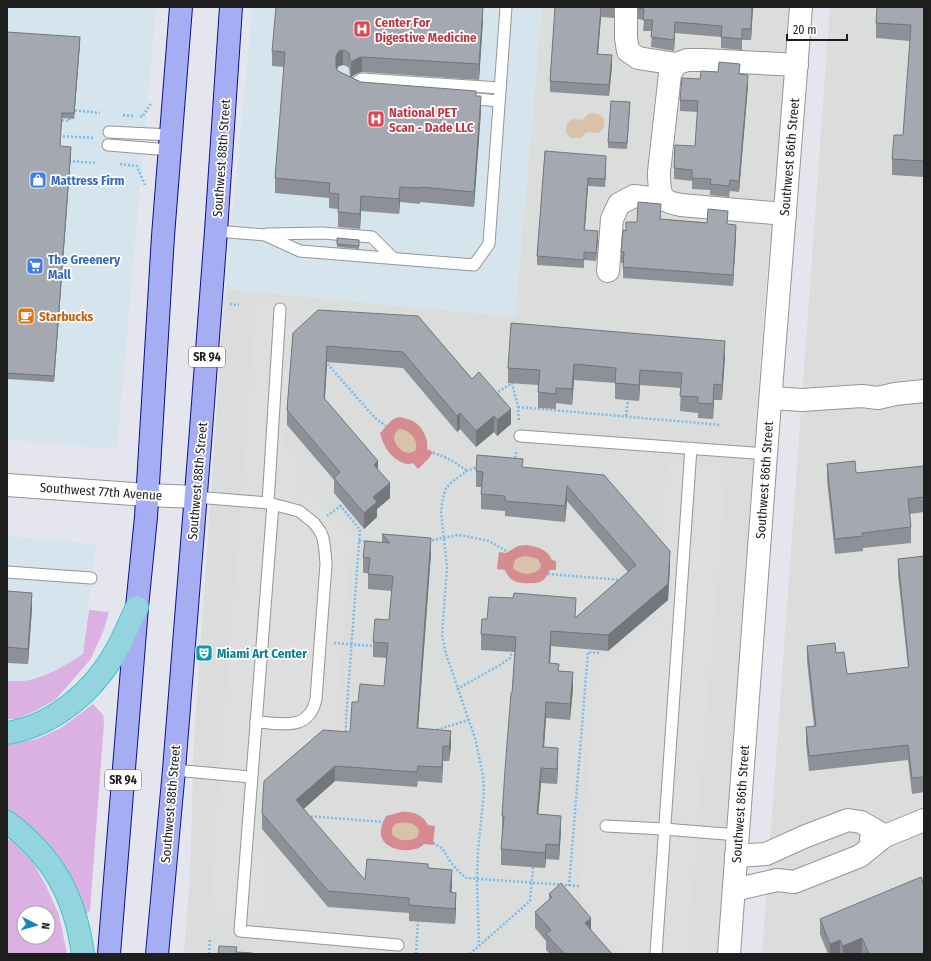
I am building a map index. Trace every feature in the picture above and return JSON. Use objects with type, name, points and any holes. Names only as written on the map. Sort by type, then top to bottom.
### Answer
[{"type":"highway","points":[[7,733],[36,725],[60,712],[83,694],[98,677],[116,651],[137,607]]},
{"type":"highway","points":[[7,822],[23,834],[37,848],[49,862],[58,877],[67,893],[74,912],[84,954]]},
{"type":"main road","name":"SR 94","points":[[109,954],[137,607],[146,517],[180,7]]},
{"type":"main road","name":"Southwest 88th Street","points":[[157,954],[174,770],[196,497],[231,7]]},
{"type":"street","name":"Southwest 86th Street","points":[[729,954],[766,454],[802,7]]},
{"type":"street","points":[[626,9],[626,38],[628,51],[638,58],[676,64],[687,60],[704,60],[797,65]]},
{"type":"street","points":[[666,200],[660,186],[659,172],[670,74],[676,64]]},
{"type":"street","points":[[608,271],[612,219],[619,204],[634,196],[666,200],[681,205],[785,214]]},
{"type":"street","points":[[770,405],[816,412],[872,408],[878,398],[895,394],[924,391]]},
{"type":"street","name":"Southwest 77th Avenue","points":[[7,485],[196,497]]},
{"type":"street","points":[[736,856],[766,854],[806,836],[848,820],[861,822],[885,836]]},
{"type":"street","points":[[734,890],[777,880],[790,870],[859,842],[885,836],[924,820]]},
{"type":"lane","points":[[265,234],[300,252],[474,265],[489,244],[506,7]]},
{"type":"lane","points":[[352,86],[362,79],[500,88]]},
{"type":"lane","points":[[454,98],[499,101]]},
{"type":"lane","points":[[109,132],[170,143]]},
{"type":"lane","points":[[108,145],[170,143]]},
{"type":"lane","points":[[216,231],[265,234],[322,233],[372,237],[393,258]]},
{"type":"lane","points":[[280,309],[271,503],[240,931],[398,945]]},
{"type":"lane","points":[[519,432],[766,454]]},
{"type":"lane","points":[[656,954],[692,448]]},
{"type":"lane","points":[[196,497],[271,503],[299,511],[314,523],[323,538],[326,552],[326,564],[316,698],[314,707],[310,715],[302,721],[293,724],[256,722]]},
{"type":"lane","points":[[7,572],[91,578]]},
{"type":"lane","points":[[174,770],[251,777]]},
{"type":"lane","points":[[606,826],[738,835]]},
{"type":"path","points":[[124,115],[142,116],[153,100]]},
{"type":"path","points":[[61,128],[61,120],[69,121],[70,110],[100,113]]},
{"type":"path","points":[[54,135],[96,138]]},
{"type":"path","points":[[60,136],[60,143]]},
{"type":"path","points":[[67,157],[66,161],[96,163]]},
{"type":"path","points":[[120,164],[136,166],[146,189]]},
{"type":"path","points":[[230,304],[240,305]]},
{"type":"path","points":[[324,359],[375,418],[386,426]]},
{"type":"path","points":[[494,395],[512,383],[518,407],[519,432]]},
{"type":"path","points":[[626,416],[628,400]]},
{"type":"path","points":[[518,407],[721,425]]},
{"type":"path","points":[[515,464],[516,450]]},
{"type":"path","points":[[433,453],[456,462],[467,471]]},
{"type":"path","points":[[479,946],[476,878],[484,791],[483,775],[475,738],[446,654],[442,635],[448,567],[441,512],[446,488],[467,471],[480,465],[484,465]]},
{"type":"path","points":[[331,512],[341,504],[360,530],[346,720],[346,740]]},
{"type":"path","points":[[424,542],[458,535],[489,541],[508,552]]},
{"type":"path","points":[[359,541],[372,542]]},
{"type":"path","points":[[548,574],[625,580]]},
{"type":"path","points":[[334,643],[374,646]]},
{"type":"path","points":[[569,886],[588,652],[598,653],[598,650]]},
{"type":"path","points":[[457,688],[500,665],[510,658],[512,652]]},
{"type":"path","points":[[429,732],[469,720]]},
{"type":"path","points":[[306,816],[384,822]]},
{"type":"path","points":[[433,842],[444,850],[459,873],[466,878],[580,886]]},
{"type":"path","points":[[470,954],[530,901],[533,867]]},
{"type":"path","points":[[416,954],[418,921]]},
{"type":"path","points":[[209,954],[210,938]]},
{"type":"shaded area","points":[[7,7],[156,7],[117,449],[7,440]]},
{"type":"shaded area","points":[[253,7],[542,7],[515,317],[225,289]]},
{"type":"shaded area","points":[[542,7],[791,7],[762,336],[718,954],[184,954],[190,874],[194,738],[225,289],[515,317]]},
{"type":"shaded area","points":[[830,7],[924,7],[924,954],[762,954]]},
{"type":"shaded area","points":[[590,113],[599,114],[604,119],[604,128],[598,133],[587,132],[580,138],[571,138],[566,132],[567,123],[572,119],[582,120]]},
{"type":"shaded area","points":[[256,303],[295,310],[284,446],[295,457],[296,490],[310,494],[331,512],[352,539],[335,731],[260,792],[257,852],[267,862],[264,913],[209,917]]},
{"type":"shaded area","points":[[400,417],[413,421],[419,426],[426,437],[427,449],[433,452],[418,469],[413,463],[406,464],[399,461],[384,445],[380,433],[391,421]]},
{"type":"shaded area","points":[[399,429],[410,433],[413,436],[416,443],[415,451],[410,453],[405,452],[397,446],[394,437],[395,433]]},
{"type":"shaded area","points":[[668,462],[727,465],[687,954],[623,954],[621,950],[594,935],[590,907],[580,900],[595,669],[663,615],[673,590],[660,535]]},
{"type":"shaded area","points":[[7,536],[96,544],[83,654],[62,667],[24,681],[7,681]]},
{"type":"shaded area","points":[[527,545],[542,549],[548,553],[552,560],[556,561],[556,570],[550,570],[545,578],[540,582],[518,582],[512,580],[505,570],[497,569],[499,552],[506,553],[518,546]]},
{"type":"shaded area","points":[[525,556],[538,559],[541,565],[540,569],[533,573],[526,574],[513,568],[514,562],[517,558]]},
{"type":"shaded area","points":[[89,610],[109,612],[103,632],[90,660],[55,700],[17,719],[7,719],[7,681],[31,680],[62,667],[83,654]]},
{"type":"shaded area","points":[[93,704],[103,715],[104,723],[90,910],[85,916],[7,812],[7,745],[37,739],[61,728]]},
{"type":"shaded area","points":[[401,812],[416,814],[423,818],[428,825],[435,826],[433,845],[424,844],[414,849],[400,850],[387,845],[381,835],[383,823],[386,816]]},
{"type":"shaded area","points":[[398,823],[415,825],[419,830],[418,836],[412,840],[401,840],[392,834],[392,828]]},
{"type":"shaded area","points":[[7,839],[13,842],[33,862],[55,905],[16,905],[16,945],[56,945],[56,908],[59,915],[67,954],[7,954]]},
{"type":"building","points":[[276,7],[483,7],[479,64],[362,57],[351,62],[349,53],[343,50],[339,51],[336,57],[337,70],[361,82],[476,91],[476,96],[481,96],[474,192],[420,187],[400,187],[399,199],[361,196],[360,214],[338,212],[339,194],[329,193],[330,183],[275,178],[285,52],[272,51]]},
{"type":"building","points":[[555,7],[601,7],[597,54],[612,55],[609,85],[550,81]]},
{"type":"building","points":[[638,7],[752,7],[751,29],[742,29],[742,39],[721,37],[722,26],[675,22],[674,40],[651,37],[653,20],[643,20],[644,9]]},
{"type":"building","points":[[877,7],[924,7],[924,161],[892,159],[894,135],[903,135],[911,25],[876,23]]},
{"type":"building","name":"The Greenery Mall","points":[[7,32],[80,37],[74,113],[62,113],[60,146],[71,147],[54,376],[7,373]]},
{"type":"building","points":[[719,62],[740,64],[739,74],[748,75],[739,181],[730,180],[729,186],[710,184],[711,179],[692,178],[692,170],[674,168],[675,145],[695,146],[698,101],[680,100],[682,78],[700,79],[701,71],[718,72]]},
{"type":"building","points":[[611,101],[630,102],[627,143],[608,142]]},
{"type":"building","points":[[545,151],[606,156],[605,179],[588,178],[584,230],[598,231],[596,253],[584,252],[584,260],[537,256]]},
{"type":"building","points":[[638,202],[661,204],[660,219],[707,223],[708,209],[728,211],[727,224],[736,225],[733,275],[623,267],[624,252],[621,252],[623,230],[626,231],[626,222],[637,222]]},
{"type":"building","points":[[337,238],[359,240],[359,246],[337,244]]},
{"type":"building","points":[[318,310],[418,316],[472,379],[479,372],[511,409],[497,420],[494,416],[476,431],[460,413],[457,416],[403,352],[327,346],[324,398],[378,461],[374,465],[390,483],[373,497],[377,502],[364,513],[334,478],[340,472],[287,410],[293,333]]},
{"type":"building","points":[[511,323],[725,341],[722,385],[714,384],[713,404],[698,403],[698,397],[680,396],[682,373],[640,370],[639,385],[615,383],[616,368],[574,364],[572,389],[556,388],[556,394],[538,392],[540,370],[508,368]]},
{"type":"building","points":[[477,455],[523,459],[522,467],[604,475],[670,551],[668,584],[608,635],[551,631],[549,663],[559,664],[558,671],[573,672],[570,704],[546,702],[543,747],[558,748],[557,769],[541,768],[537,814],[561,816],[559,845],[546,844],[545,853],[501,849],[504,816],[502,816],[505,770],[516,637],[481,634],[482,619],[487,619],[489,597],[513,598],[514,593],[576,598],[575,618],[636,565],[567,486],[565,506],[505,501],[505,496],[481,494],[483,472],[476,471]]},
{"type":"building","points":[[855,461],[856,473],[924,466],[924,497],[908,499],[911,527],[862,533],[863,536],[835,539],[827,464]]},
{"type":"building","points":[[382,534],[431,538],[417,728],[451,731],[449,746],[443,746],[442,767],[418,766],[417,772],[335,766],[296,800],[365,880],[367,859],[428,864],[428,868],[452,870],[450,892],[456,893],[455,909],[409,905],[409,898],[328,891],[262,813],[264,781],[323,730],[350,732],[352,702],[358,702],[360,684],[384,686],[388,643],[373,642],[375,619],[389,620],[393,576],[368,574],[370,558],[363,557],[365,541],[390,543]]},
{"type":"building","points":[[924,556],[924,777],[912,778],[908,745],[809,756],[806,727],[816,726],[807,646],[835,643],[836,653],[844,652],[847,674],[909,667],[898,559]]},
{"type":"building","points":[[7,591],[32,593],[28,649],[7,647]]},
{"type":"building","points":[[921,877],[924,885],[924,954],[869,954],[862,938],[843,946],[840,940],[830,944],[820,919]]},
{"type":"building","points":[[561,883],[591,918],[585,923],[612,954],[565,954],[546,934],[551,930],[535,912],[552,897],[549,894]]},
{"type":"building","points":[[219,946],[237,947],[236,952],[252,954],[218,954]]},
{"type":"place","name":"Center For Digestive Medicine","points":[[362,29]]},
{"type":"place","name":"National PET Scan - Dade LLC","points":[[376,119]]},
{"type":"place","name":"Mattress Firm","points":[[38,180]]},
{"type":"place","name":"The Greenery Mall","points":[[35,266]]},
{"type":"place","name":"Starbucks","points":[[26,316]]},
{"type":"place","name":"Miami Art Center","points":[[204,653]]}]
